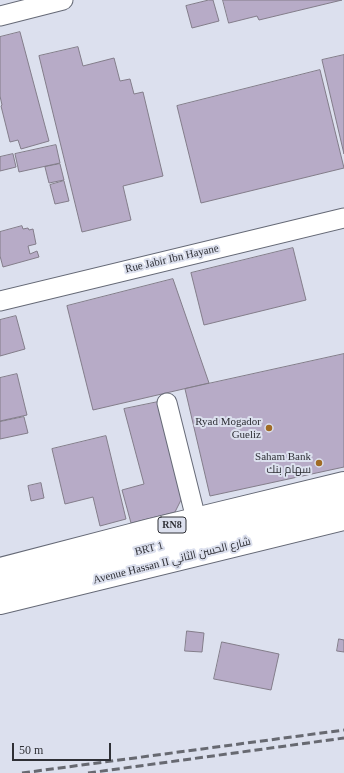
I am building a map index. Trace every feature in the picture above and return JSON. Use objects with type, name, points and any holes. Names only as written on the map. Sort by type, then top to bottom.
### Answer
[{"type":"main road","name":"RN8","points":[[0,569],[344,483]]},
{"type":"main road","name":"Avenue Hassan II شارع الحسن الثاني","points":[[0,603],[344,519]]},
{"type":"street","points":[[0,16],[63,0]]},
{"type":"street","name":"Rue Jabir Ibn Hayane","points":[[0,300],[344,218]]},
{"type":"street","points":[[167,403],[196,519]]},
{"type":"street","name":"BRT 1","points":[[0,586],[344,500]]},
{"type":"building","points":[[213,0],[219,21],[192,28],[186,6]]},
{"type":"building","points":[[223,0],[342,0],[259,20],[257,16],[229,23]]},
{"type":"building","points":[[20,32],[49,141],[21,149],[18,140],[10,142],[0,96],[0,37]]},
{"type":"building","points":[[78,47],[83,66],[114,58],[120,81],[130,79],[134,94],[143,92],[163,176],[123,186],[131,220],[82,232],[39,56]]},
{"type":"building","points":[[344,55],[344,154],[322,60]]},
{"type":"building","points":[[320,70],[344,168],[201,203],[177,106]]},
{"type":"building","points":[[56,145],[60,163],[19,172],[15,154]]},
{"type":"building","points":[[13,154],[16,167],[0,171],[0,157]]},
{"type":"building","points":[[60,164],[64,180],[49,183],[45,167]]},
{"type":"building","points":[[64,181],[69,201],[55,204],[50,185]]},
{"type":"building","points":[[22,226],[23,229],[33,229],[36,244],[28,246],[30,254],[37,251],[39,257],[3,267],[0,256],[0,232]]},
{"type":"building","points":[[293,248],[306,300],[204,325],[191,273]]},
{"type":"building","points":[[173,279],[209,383],[93,410],[67,306]]},
{"type":"building","points":[[16,316],[25,349],[0,356],[0,320]]},
{"type":"building","name":"Ryad Mogador Gueliz","points":[[344,354],[344,467],[210,496],[185,389]]},
{"type":"building","points":[[17,374],[27,415],[0,421],[0,378]]},
{"type":"building","points":[[158,402],[183,496],[175,512],[131,523],[122,490],[144,484],[124,409]]},
{"type":"building","points":[[24,417],[28,433],[0,439],[0,422]]},
{"type":"building","points":[[106,436],[126,519],[100,526],[93,497],[65,504],[52,449]]},
{"type":"building","points":[[41,483],[44,498],[31,501],[28,486]]},
{"type":"building","points":[[187,631],[204,633],[202,652],[185,651]]},
{"type":"building","points":[[339,639],[344,640],[344,652],[337,651]]},
{"type":"building","points":[[222,642],[279,654],[271,690],[214,679]]},
{"type":"railway","points":[[22,773],[344,730]]},
{"type":"railway","points":[[88,773],[344,738]]},
{"type":"place","name":"Ryad Mogador Gueliz","points":[[269,428]]},
{"type":"place","name":"Saham Bank سهام بنك","points":[[319,463]]}]
